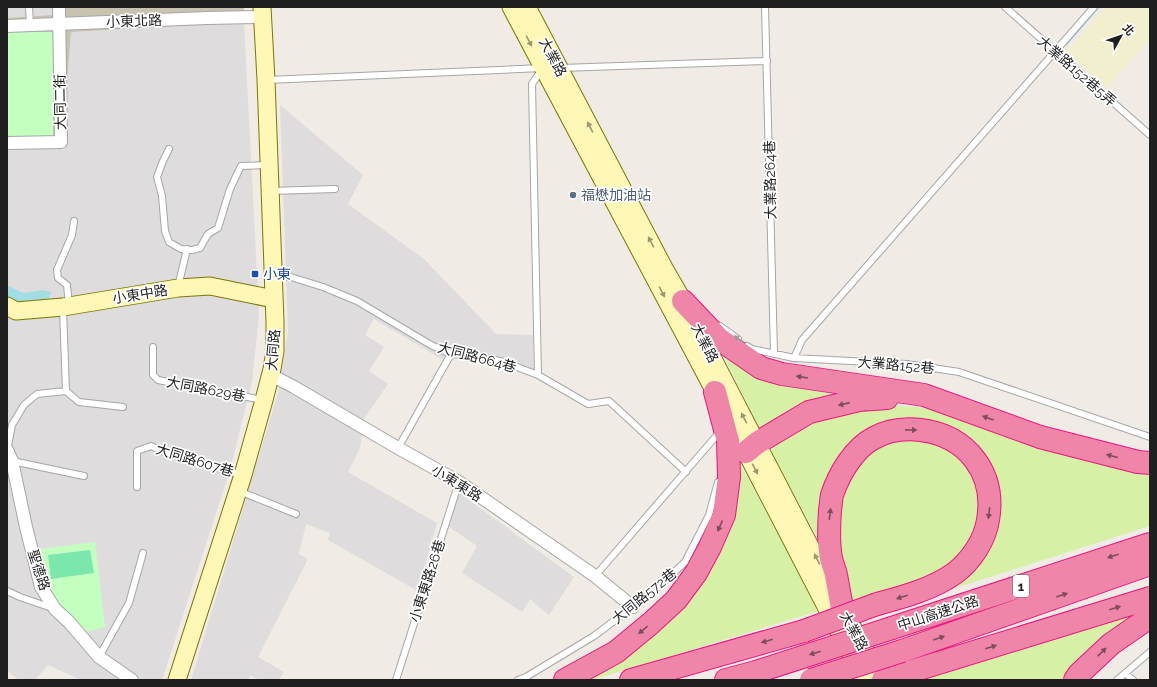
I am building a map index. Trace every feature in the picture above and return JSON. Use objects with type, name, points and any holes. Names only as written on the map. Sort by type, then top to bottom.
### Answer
[{"type":"highway","points":[[684,295],[719,339],[761,368],[789,375],[924,395],[1040,437],[1138,462],[1150,463]]},
{"type":"highway","points":[[565,680],[616,652],[650,624],[676,600],[696,573],[710,547],[724,515],[729,477],[728,441],[709,388]]},
{"type":"highway","points":[[752,448],[809,412],[859,400],[924,395]]},
{"type":"highway","points":[[631,680],[804,630],[919,591],[938,583],[956,572],[974,552],[983,538],[990,508],[985,477],[978,464],[967,451],[955,441],[940,434],[912,429],[892,432],[873,438],[849,460],[832,495],[829,522],[831,558],[836,574],[842,608]]},
{"type":"highway","name":"中山高速公路","points":[[726,680],[756,672],[1150,544]]},
{"type":"highway","name":"中山高速公路","points":[[811,680],[902,651],[1150,564]]},
{"type":"highway","points":[[882,680],[1150,598]]},
{"type":"highway","points":[[1075,680],[1079,674],[1111,644],[1150,617]]},
{"type":"main road","name":"大業路","points":[[511,7],[551,68],[664,268],[684,295],[752,448],[864,680]]},
{"type":"main road","name":"大業路","points":[[527,7],[551,68],[695,355],[709,388],[752,448],[882,680]]},
{"type":"main road","name":"大同路","points":[[177,680],[240,483],[271,375],[275,351],[266,80],[262,12]]},
{"type":"main road","name":"小東中路","points":[[7,306],[16,312],[66,307],[178,288],[210,286],[274,299]]},
{"type":"street","name":"大同二街","points":[[7,143],[61,142],[59,7]]},
{"type":"street","points":[[168,7],[169,19]]},
{"type":"street","name":"小東北路","points":[[7,26],[169,19],[262,12]]},
{"type":"street","name":"小東東路","points":[[271,375],[458,482],[595,576],[633,607]]},
{"type":"street","name":"聖德路","points":[[9,454],[41,586],[55,609],[69,622],[99,657],[132,680]]},
{"type":"lane","points":[[29,7],[30,25]]},
{"type":"lane","name":"大業路264巷","points":[[765,7],[774,354]]},
{"type":"lane","name":"大業路152巷5弄","points":[[1005,7],[1150,135]]},
{"type":"lane","points":[[794,358],[802,340],[1094,7]]},
{"type":"lane","points":[[266,80],[767,61]]},
{"type":"lane","points":[[538,376],[532,84],[551,68]]},
{"type":"lane","points":[[169,149],[157,177],[162,196],[165,231],[170,242],[181,249],[192,250],[200,248],[208,234],[218,228],[230,189],[241,166],[269,165]]},
{"type":"lane","points":[[270,191],[335,189]]},
{"type":"lane","points":[[66,392],[67,285],[58,278],[57,270],[72,235],[74,221]]},
{"type":"lane","points":[[178,288],[187,249]]},
{"type":"lane","name":"大同路664巷","points":[[272,277],[291,277],[323,287],[357,301],[431,345],[451,354],[477,356],[504,362],[538,376],[588,404],[609,401],[686,472]]},
{"type":"lane","name":"大業路152巷","points":[[714,322],[752,349],[794,358],[907,364],[959,372],[1150,437]]},
{"type":"lane","name":"大同路629巷","points":[[153,347],[152,371],[153,375],[158,380],[264,400]]},
{"type":"lane","points":[[398,448],[451,354]]},
{"type":"lane","points":[[84,476],[9,454],[12,425],[24,406],[37,394],[66,392],[79,402],[123,406]]},
{"type":"lane","points":[[716,427],[718,441]]},
{"type":"lane","points":[[595,576],[718,434]]},
{"type":"lane","name":"大同路607巷","points":[[137,487],[137,451],[151,446],[240,483]]},
{"type":"lane","name":"大同路572巷","points":[[518,680],[526,677],[594,636],[655,590],[685,562],[709,515],[719,478]]},
{"type":"lane","name":"小東東路26巷","points":[[396,680],[458,482]]},
{"type":"lane","points":[[240,483],[296,514]]},
{"type":"lane","points":[[99,657],[129,602],[143,553]]},
{"type":"lane","points":[[7,591],[55,609]]},
{"type":"lane","points":[[1117,680],[1150,652]]},
{"type":"lane","points":[[1125,672],[1133,680]]},
{"type":"shaded area","points":[[7,7],[52,7],[53,15],[7,18]]},
{"type":"shaded area","points":[[52,7],[244,7],[244,22],[71,32],[62,149],[7,148],[7,18],[52,15]]},
{"type":"shaded area","points":[[1106,7],[1150,7],[1150,39],[1107,88],[1066,53]]},
{"type":"shaded area","points":[[244,22],[259,315],[252,382],[230,470],[162,680],[81,680],[48,665],[35,680],[19,680],[7,671],[7,148],[62,149],[71,32]]},
{"type":"shaded area","points":[[280,105],[363,175],[348,204],[424,259],[496,334],[533,335],[534,373],[471,355],[445,361],[374,319],[365,335],[384,347],[369,371],[388,384],[364,419],[360,448],[348,472],[437,523],[418,591],[328,540],[330,533],[306,524],[299,554],[308,559],[258,657],[284,672],[279,680],[259,680],[250,675],[249,680],[191,680],[278,393],[288,332]]},
{"type":"shaded area","points":[[458,492],[574,577],[549,615],[530,599],[522,612],[462,573],[477,546],[442,522]]},
{"type":"green space","points":[[7,31],[53,32],[53,139],[7,138]]},
{"type":"green space","points":[[721,350],[842,392],[840,397],[761,431]]},
{"type":"green space","points":[[881,404],[937,409],[1150,471],[1150,526],[921,599],[976,565],[987,459],[921,425],[850,448],[824,550],[772,453],[772,443],[815,420]]},
{"type":"green space","points":[[893,438],[922,438],[957,451],[979,477],[986,510],[971,544],[950,570],[897,592],[850,601],[836,549],[837,517],[847,483],[870,451]]},
{"type":"green space","points":[[738,460],[819,611],[592,680],[582,680],[668,621]]},
{"type":"green space","points":[[95,542],[105,627],[82,633],[65,613],[45,584],[40,549]]},
{"type":"green space","points":[[90,550],[94,573],[51,579],[48,555]]},
{"type":"green space","points":[[1150,609],[1067,673],[1063,680],[907,680]]},
{"type":"water","points":[[7,285],[23,293],[43,290],[51,292],[48,301],[20,304],[7,298]]},
{"type":"waterway","points":[[1066,44],[1098,7]]},
{"type":"place","name":"福懋加油站","points":[[573,195]]},
{"type":"place","name":"小東","points":[[255,274]]}]
